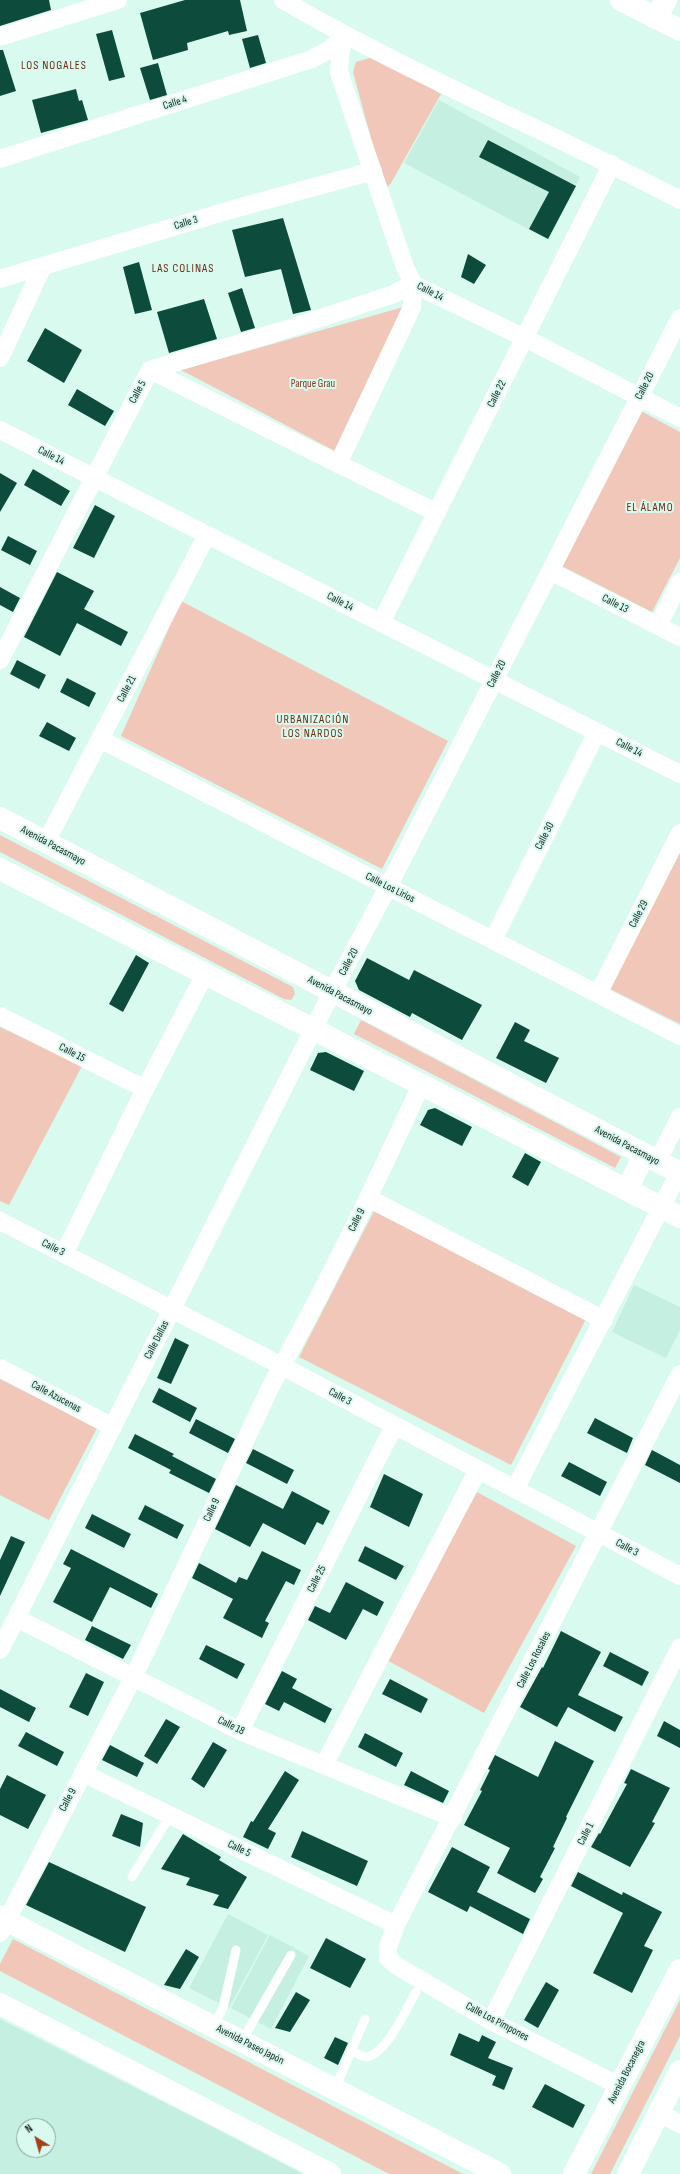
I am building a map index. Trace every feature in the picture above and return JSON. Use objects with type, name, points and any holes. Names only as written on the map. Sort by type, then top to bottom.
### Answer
[{"type":"main road","points":[[621,0],[660,9],[680,30]]},
{"type":"main road","name":"Avenida Pacasmayo","points":[[0,818],[680,1173]]},
{"type":"main road","points":[[0,869],[671,1212]]},
{"type":"main road","points":[[627,1190],[651,1158]]},
{"type":"main road","name":"Avenida Paseo Japón","points":[[2,1923],[242,2041],[500,2174]]},
{"type":"main road","name":"Avenida Bocanegra","points":[[574,2174],[680,1970]]},
{"type":"main road","points":[[0,2004],[330,2174]]},
{"type":"main road","points":[[628,2174],[680,2071]]},
{"type":"street","points":[[0,36],[118,0]]},
{"type":"street","points":[[283,0],[344,36],[612,164],[680,200]]},
{"type":"street","name":"Calle 4","points":[[0,159],[312,59],[329,50],[344,36]]},
{"type":"street","name":"Calle 14","points":[[344,36],[340,56],[339,72],[413,284],[525,338],[680,418]]},
{"type":"street","name":"Calle 22","points":[[381,623],[612,164]]},
{"type":"street","name":"Calle 3","points":[[0,279],[230,210],[373,171]]},
{"type":"street","points":[[0,358],[43,266]]},
{"type":"street","points":[[338,464],[412,307],[413,284]]},
{"type":"street","name":"Calle 5","points":[[0,660],[93,477],[150,370],[296,326],[394,294],[413,284]]},
{"type":"street","name":"Calle 20","points":[[314,1030],[332,992],[388,887],[680,318]]},
{"type":"street","points":[[150,370],[437,513]]},
{"type":"street","name":"Calle 14","points":[[0,430],[680,774]]},
{"type":"street","name":"Calle 21","points":[[46,842],[208,535]]},
{"type":"street","name":"Calle 13","points":[[550,572],[680,638]]},
{"type":"street","points":[[658,626],[680,582]]},
{"type":"street","name":"Calle 30","points":[[493,940],[597,732]]},
{"type":"street","name":"Calle Los Lirios","points":[[100,739],[680,1036]]},
{"type":"street","name":"Calle 29","points":[[598,994],[680,833]]},
{"type":"street","points":[[64,1254],[145,1089],[206,974]]},
{"type":"street","name":"Calle 15","points":[[0,1016],[145,1089]]},
{"type":"street","name":"Calle Dallas","points":[[2,1638],[16,1618],[314,1030]]},
{"type":"street","name":"Calle 9","points":[[2,1923],[134,1676],[282,1366],[368,1198],[421,1085]]},
{"type":"street","points":[[651,1158],[680,1117]]},
{"type":"street","points":[[515,1489],[604,1320],[671,1212],[680,1173]]},
{"type":"street","points":[[368,1198],[604,1320]]},
{"type":"street","name":"Calle 3","points":[[0,1221],[282,1366],[680,1576]]},
{"type":"street","name":"Calle Azucenas","points":[[0,1368],[113,1427]]},
{"type":"street","name":"Calle Los Rosales","points":[[388,1947],[396,1925],[453,1818],[680,1374]]},
{"type":"street","name":"Calle 25","points":[[240,1731],[394,1426]]},
{"type":"street","points":[[324,1765],[478,1470]]},
{"type":"street","name":"Calle 18","points":[[16,1618],[134,1676],[240,1731],[453,1818]]},
{"type":"street","name":"Calle 1","points":[[491,2021],[680,1647]]},
{"type":"street","name":"Calle 5","points":[[83,1773],[396,1925]]},
{"type":"street","name":"Calle Los Pimpones","points":[[388,1947],[388,1958],[397,1966],[491,2021],[620,2086]]},
{"type":"street","points":[[659,2112],[680,2124]]},
{"type":"lane","points":[[132,1877],[170,1816]]},
{"type":"lane","points":[[213,2027],[224,2008],[236,1950]]},
{"type":"lane","points":[[242,2041],[291,1955]]},
{"type":"lane","points":[[352,2051],[365,2057],[373,2056],[384,2047],[416,1992]]},
{"type":"lane","points":[[335,2089],[365,2019]]},
{"type":"shaded area","points":[[439,100],[580,177],[549,240],[404,163]]},
{"type":"shaded area","points":[[634,1285],[680,1307],[680,1330],[666,1358],[612,1332]]},
{"type":"shaded area","points":[[228,1914],[268,1935],[229,2008],[189,1988]]},
{"type":"shaded area","points":[[270,1935],[309,1956],[271,2029],[231,2008]]},
{"type":"shaded area","points":[[0,2019],[224,2133],[303,2174],[0,2174]]},
{"type":"green space","points":[[376,56],[441,94],[391,183],[385,190],[353,72],[356,62]]},
{"type":"green space","name":"Parque Grau","points":[[407,306],[335,451],[181,370]]},
{"type":"green space","points":[[641,411],[680,432],[680,558],[652,612],[562,566]]},
{"type":"green space","points":[[181,601],[448,741],[382,869],[121,736]]},
{"type":"green space","points":[[0,835],[293,987],[295,994],[291,1000],[284,999],[0,852]]},
{"type":"green space","points":[[680,850],[680,1024],[610,989]]},
{"type":"green space","points":[[361,1020],[621,1157],[615,1168],[354,1034]]},
{"type":"green space","points":[[0,1027],[82,1066],[9,1205],[0,1201]]},
{"type":"green space","points":[[374,1211],[586,1319],[511,1465],[299,1357]]},
{"type":"green space","points":[[0,1379],[97,1428],[49,1520],[0,1495]]},
{"type":"green space","points":[[477,1492],[576,1546],[484,1713],[385,1659]]},
{"type":"green space","points":[[13,1939],[463,2174],[389,2174],[0,1971],[0,1964]]},
{"type":"green space","points":[[680,2000],[680,2036],[610,2174],[591,2174]]},
{"type":"building","points":[[0,0],[49,0],[51,10],[0,26]]},
{"type":"building","points":[[185,0],[240,0],[247,31],[229,35],[228,31],[187,43],[188,50],[153,60],[140,13]]},
{"type":"building","points":[[112,30],[125,77],[109,81],[96,34]]},
{"type":"building","points":[[258,35],[266,63],[250,68],[242,39]]},
{"type":"building","points":[[0,50],[3,50],[16,91],[0,96]]},
{"type":"building","points":[[158,63],[167,95],[150,100],[140,68]]},
{"type":"building","points":[[76,89],[79,101],[82,100],[88,120],[41,133],[32,100]]},
{"type":"building","points":[[488,140],[576,186],[548,239],[529,229],[549,192],[479,157]]},
{"type":"building","points":[[283,218],[311,310],[293,314],[281,269],[245,277],[232,230]]},
{"type":"building","points":[[468,254],[486,265],[474,284],[461,277]]},
{"type":"building","points":[[139,262],[152,310],[135,314],[123,267]]},
{"type":"building","points":[[242,288],[255,328],[241,332],[228,293]]},
{"type":"building","points":[[204,299],[217,339],[169,353],[157,312]]},
{"type":"building","points":[[45,328],[82,350],[64,383],[27,361]]},
{"type":"building","points":[[77,389],[114,411],[105,426],[68,405]]},
{"type":"building","points":[[33,469],[70,491],[61,506],[24,485]]},
{"type":"building","points":[[0,473],[17,483],[0,512]]},
{"type":"building","points":[[95,505],[115,516],[94,558],[73,548]]},
{"type":"building","points":[[8,536],[37,551],[30,565],[1,550]]},
{"type":"building","points":[[57,572],[94,591],[84,609],[128,632],[121,646],[77,623],[60,656],[24,637]]},
{"type":"building","points":[[0,587],[20,598],[13,612],[0,605]]},
{"type":"building","points":[[17,660],[46,675],[39,689],[10,674]]},
{"type":"building","points":[[67,678],[96,693],[89,707],[60,692]]},
{"type":"building","points":[[47,722],[76,738],[69,751],[39,736]]},
{"type":"building","points":[[136,955],[149,963],[123,1012],[109,1004]]},
{"type":"building","points":[[367,958],[409,980],[414,970],[482,1005],[462,1040],[412,1013],[410,1017],[359,990],[355,981]]},
{"type":"building","points":[[515,1022],[530,1030],[524,1041],[559,1058],[546,1083],[496,1058]]},
{"type":"building","points":[[326,1052],[364,1071],[354,1091],[310,1070],[318,1053]]},
{"type":"building","points":[[435,1108],[472,1127],[462,1146],[420,1125],[428,1110]]},
{"type":"building","points":[[525,1153],[541,1162],[528,1186],[512,1177]]},
{"type":"building","points":[[175,1338],[189,1345],[171,1384],[157,1378]]},
{"type":"building","points":[[159,1388],[197,1408],[190,1422],[152,1402]]},
{"type":"building","points":[[595,1418],[633,1438],[627,1453],[587,1433]]},
{"type":"building","points":[[196,1419],[235,1439],[228,1453],[189,1433]]},
{"type":"building","points":[[135,1434],[174,1454],[172,1456],[216,1479],[209,1493],[169,1473],[171,1470],[128,1448]]},
{"type":"building","points":[[253,1449],[294,1470],[287,1484],[246,1463]]},
{"type":"building","points":[[652,1450],[680,1465],[680,1483],[645,1465]]},
{"type":"building","points":[[569,1462],[607,1482],[600,1496],[561,1476]]},
{"type":"building","points":[[384,1474],[423,1494],[409,1527],[370,1507]]},
{"type":"building","points":[[236,1485],[283,1509],[292,1491],[330,1511],[323,1525],[317,1522],[305,1545],[263,1523],[250,1547],[215,1529]]},
{"type":"building","points":[[145,1505],[184,1525],[177,1539],[138,1519]]},
{"type":"building","points":[[92,1514],[131,1534],[124,1548],[85,1528]]},
{"type":"building","points":[[11,1536],[25,1542],[0,1596],[0,1560]]},
{"type":"building","points":[[365,1546],[404,1566],[396,1580],[358,1561]]},
{"type":"building","points":[[71,1549],[158,1594],[151,1608],[110,1587],[92,1622],[53,1602],[71,1568],[63,1564]]},
{"type":"building","points":[[262,1551],[301,1570],[294,1585],[286,1581],[265,1621],[269,1623],[262,1638],[223,1618],[233,1599],[192,1578],[199,1563],[236,1583],[239,1577],[247,1580]]},
{"type":"building","points":[[346,1582],[384,1602],[377,1616],[363,1609],[346,1640],[308,1620],[315,1606],[330,1613]]},
{"type":"building","points":[[92,1626],[131,1645],[123,1659],[85,1640]]},
{"type":"building","points":[[561,1631],[601,1652],[578,1695],[623,1717],[615,1732],[568,1707],[557,1727],[520,1707],[542,1667],[543,1668]]},
{"type":"building","points":[[206,1645],[245,1664],[237,1679],[199,1659]]},
{"type":"building","points":[[610,1652],[649,1672],[642,1686],[603,1666]]},
{"type":"building","points":[[282,1671],[297,1679],[292,1688],[332,1709],[325,1723],[284,1702],[279,1711],[265,1704]]},
{"type":"building","points":[[86,1673],[104,1682],[88,1716],[69,1707]]},
{"type":"building","points":[[390,1679],[428,1699],[421,1713],[382,1694]]},
{"type":"building","points":[[0,1689],[36,1708],[29,1722],[0,1707]]},
{"type":"building","points":[[166,1719],[180,1727],[157,1764],[144,1756]]},
{"type":"building","points":[[664,1721],[680,1730],[680,1748],[657,1736]]},
{"type":"building","points":[[26,1732],[64,1752],[57,1766],[18,1746]]},
{"type":"building","points":[[365,1733],[403,1753],[396,1767],[358,1747]]},
{"type":"building","points":[[555,1741],[594,1761],[566,1817],[567,1818],[553,1847],[555,1848],[540,1877],[543,1879],[535,1893],[497,1873],[510,1848],[464,1825],[482,1791],[480,1790],[490,1770],[488,1769],[495,1755],[538,1777]]},
{"type":"building","points":[[213,1742],[227,1750],[204,1788],[191,1779]]},
{"type":"building","points":[[110,1745],[144,1763],[137,1777],[102,1760]]},
{"type":"building","points":[[631,1769],[670,1788],[652,1822],[655,1823],[630,1867],[591,1847],[599,1833],[600,1834],[627,1784],[624,1783]]},
{"type":"building","points":[[285,1771],[299,1780],[268,1829],[276,1833],[268,1849],[243,1837],[251,1821],[253,1822]]},
{"type":"building","points":[[411,1771],[449,1791],[443,1803],[404,1785]]},
{"type":"building","points":[[7,1775],[46,1795],[28,1829],[0,1815],[0,1789]]},
{"type":"building","points":[[121,1814],[143,1823],[140,1847],[112,1836]]},
{"type":"building","points":[[302,1831],[368,1861],[357,1886],[291,1857]]},
{"type":"building","points":[[183,1834],[221,1857],[219,1860],[247,1877],[228,1909],[213,1905],[219,1895],[186,1885],[190,1878],[161,1869]]},
{"type":"building","points":[[452,1847],[490,1867],[477,1892],[530,1919],[523,1934],[470,1906],[467,1912],[428,1892]]},
{"type":"building","points":[[49,1862],[146,1907],[125,1952],[26,1905]]},
{"type":"building","points":[[578,1872],[622,1895],[623,1892],[662,1912],[644,1946],[653,1950],[632,1993],[593,1973],[623,1913],[571,1886]]},
{"type":"building","points":[[326,1938],[366,1959],[350,1988],[310,1968]]},
{"type":"building","points":[[186,1949],[199,1957],[180,1989],[164,1985]]},
{"type":"building","points":[[546,1982],[559,1990],[538,2028],[524,2020]]},
{"type":"building","points":[[296,1992],[310,2000],[290,2032],[275,2028]]},
{"type":"building","points":[[459,2033],[479,2042],[482,2035],[496,2042],[488,2058],[513,2068],[504,2090],[492,2085],[496,2076],[450,2055]]},
{"type":"building","points":[[335,2037],[348,2043],[338,2065],[324,2058]]},
{"type":"building","points":[[545,2084],[585,2105],[573,2128],[532,2107]]},
{"type":"district","name":"LOS NOGALES","points":[[54,66]]},
{"type":"district","name":"LAS COLINAS","points":[[183,269]]},
{"type":"district","name":"EL ÁLAMO","points":[[650,508]]},
{"type":"district","name":"URBANIZACIÓN LOS NARDOS","points":[[313,727]]}]
